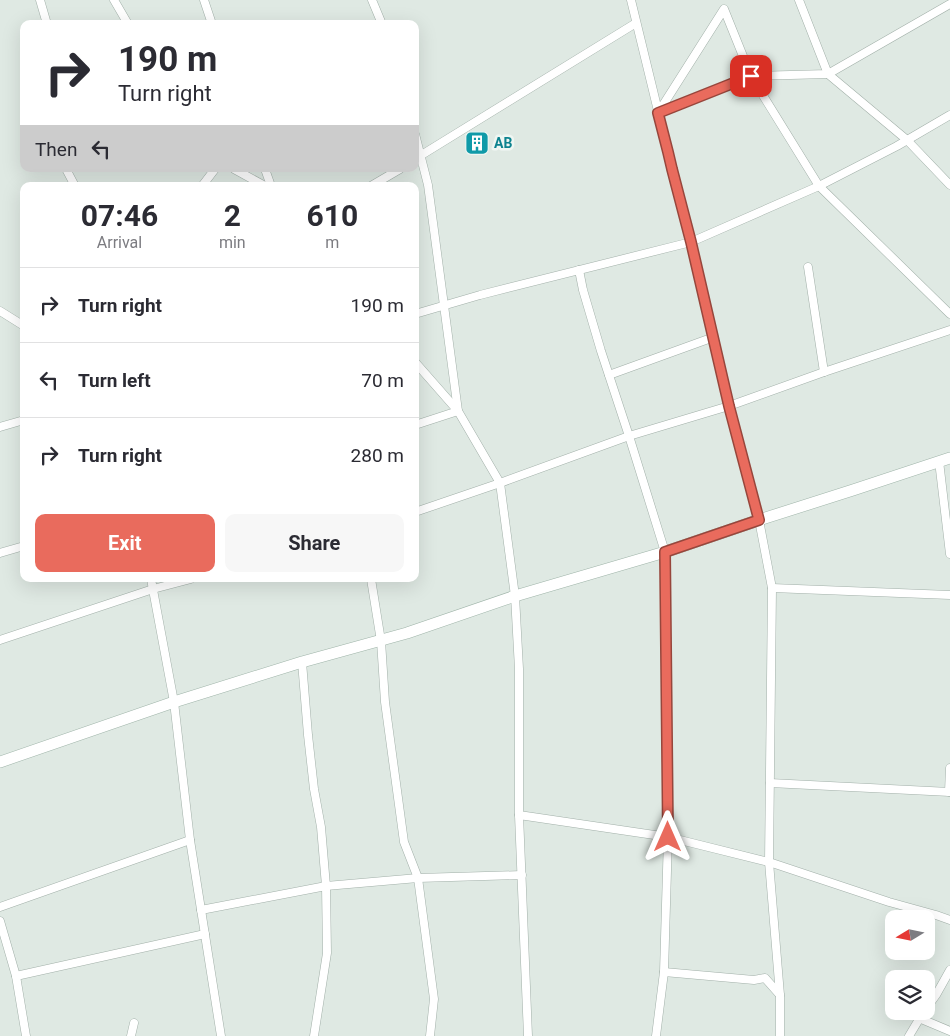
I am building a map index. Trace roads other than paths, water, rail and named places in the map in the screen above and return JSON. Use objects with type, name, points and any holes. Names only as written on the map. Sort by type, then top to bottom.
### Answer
[{"type":"street","points":[[40,0],[46,20]]},
{"type":"street","points":[[114,0],[126,20]]},
{"type":"street","points":[[204,0],[211,20]]},
{"type":"street","points":[[372,0],[380,20]]},
{"type":"street","points":[[631,0],[714,337],[729,406],[759,520],[772,588],[769,862],[780,995],[780,1036]]},
{"type":"street","points":[[658,113],[724,9],[726,0]]},
{"type":"street","points":[[799,0],[828,74],[907,140],[950,185]]},
{"type":"street","points":[[658,113],[751,76],[828,74],[950,4]]},
{"type":"street","points":[[724,9],[751,76],[819,186],[950,314]]},
{"type":"street","points":[[419,157],[636,23]]},
{"type":"street","points":[[419,313],[691,242],[819,186],[950,115]]},
{"type":"street","points":[[419,161],[428,185],[458,411]]},
{"type":"street","points":[[205,182],[213,172]]},
{"type":"street","points":[[239,172],[258,182]]},
{"type":"street","points":[[378,182],[395,172]]},
{"type":"street","points":[[808,267],[824,372]]},
{"type":"street","points":[[578,270],[608,375],[665,552],[668,837],[664,972],[656,1036]]},
{"type":"street","points":[[0,311],[20,324]]},
{"type":"street","points":[[419,511],[629,436],[729,406],[950,330]]},
{"type":"street","points":[[608,375],[714,337]]},
{"type":"street","points":[[419,367],[458,411],[500,483],[515,596],[519,669],[519,815],[528,1036]]},
{"type":"street","points":[[419,424],[458,411]]},
{"type":"street","points":[[0,427],[20,421]]},
{"type":"street","points":[[0,762],[174,702],[302,662],[381,641],[515,596],[665,552],[944,459],[950,554]]},
{"type":"street","points":[[0,553],[20,547]]},
{"type":"street","points":[[152,582],[174,702],[190,840],[221,1036]]},
{"type":"street","points":[[0,640],[179,582]]},
{"type":"street","points":[[371,582],[381,641],[385,702],[404,842],[418,878],[424,935],[434,999],[430,1036]]},
{"type":"street","points":[[772,588],[950,594]]},
{"type":"street","points":[[302,662],[308,735],[314,789],[321,827],[326,886],[327,953],[314,1036]]},
{"type":"street","points":[[770,783],[950,792],[950,768]]},
{"type":"street","points":[[519,815],[668,837],[769,862],[950,920]]},
{"type":"street","points":[[0,907],[190,840]]},
{"type":"street","points":[[201,910],[326,886],[418,878],[522,875]]},
{"type":"street","points":[[0,921],[16,976],[26,1036]]},
{"type":"street","points":[[16,976],[205,934]]},
{"type":"street","points":[[935,996],[950,970]]},
{"type":"street","points":[[664,972],[754,980],[765,978],[780,995]]},
{"type":"street","points":[[909,1036],[919,1020]]},
{"type":"street","points":[[934,1020],[950,1031]]},
{"type":"street","points":[[131,1036],[134,1023]]},
{"type":"place","name":"AB","points":[[477,143]]}]
